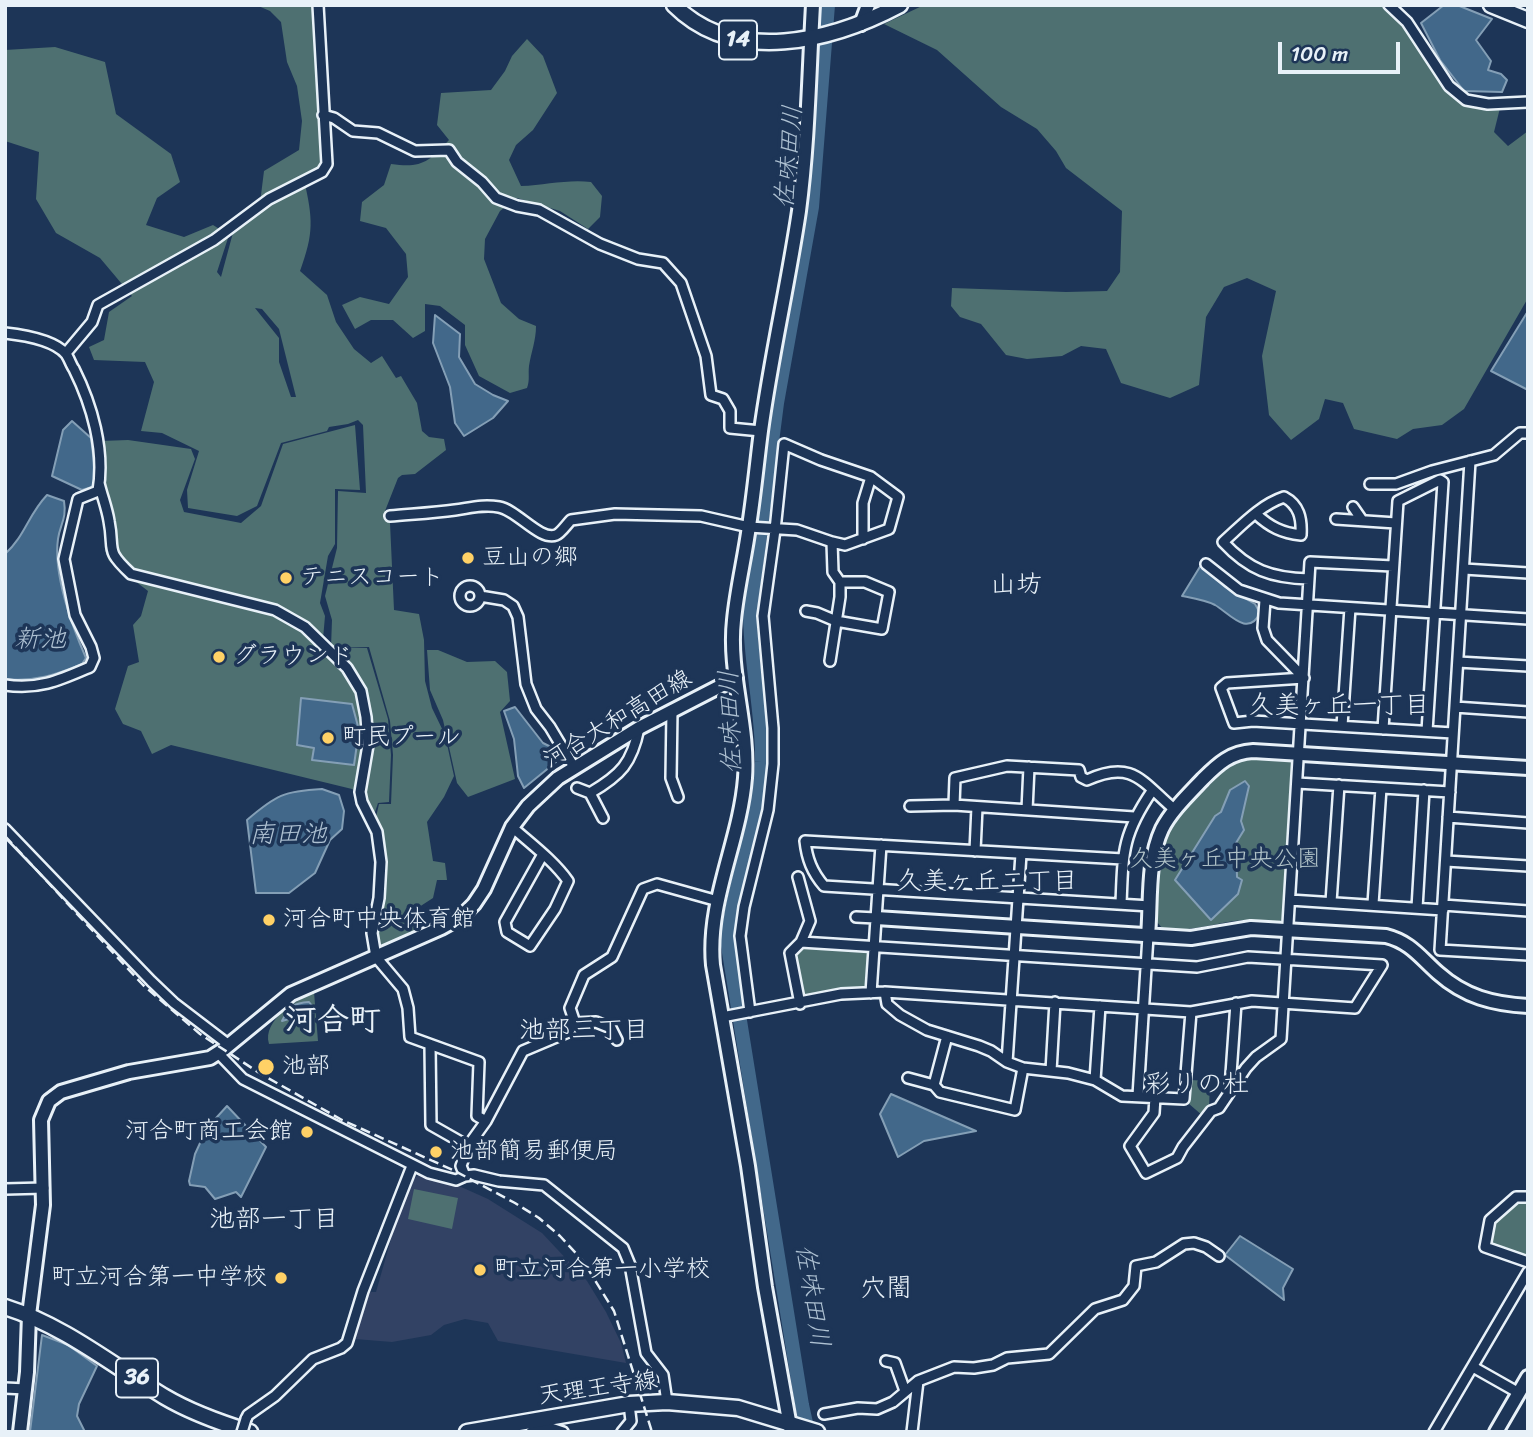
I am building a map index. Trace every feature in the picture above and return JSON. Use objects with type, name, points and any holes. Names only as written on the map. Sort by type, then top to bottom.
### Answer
[{"type":"main road","name":"14","points":[[674,5],[700,26],[718,34],[762,43],[839,31],[861,24],[900,5]]},
{"type":"main road","points":[[791,1426],[765,1287],[711,944],[745,779],[746,749],[736,678],[733,622],[749,527],[761,430],[799,210],[815,36],[813,5]]},
{"type":"main road","points":[[861,24],[868,5]]},
{"type":"main road","points":[[1491,5],[1528,20]]},
{"type":"main road","name":"河合大和高田線","points":[[20,1432],[26,1389],[29,1315],[44,1188],[41,1120],[54,1095],[129,1072],[202,1061],[224,1049],[291,994],[461,917],[484,889],[512,827],[543,790],[574,767],[639,728],[736,678]]},
{"type":"main road","points":[[1148,936],[1153,855],[1163,826],[1216,766],[1233,755],[1253,751],[1299,753],[1528,768]]},
{"type":"main road","points":[[876,918],[1191,938],[1251,928],[1393,938],[1412,947],[1438,973],[1468,994],[1499,1004],[1528,1006]]},
{"type":"main road","name":"36","points":[[5,1307],[29,1315],[97,1351],[188,1409],[248,1425]]},
{"type":"main road","points":[[1496,1432],[1528,1377]]},
{"type":"main road","name":"天理王寺線","points":[[467,1432],[629,1404],[667,1402],[738,1408],[817,1432]]},
{"type":"street","points":[[65,354],[92,322],[98,305],[214,240],[269,199],[322,173],[327,164],[318,5]]},
{"type":"street","points":[[1389,5],[1407,22],[1449,86],[1465,100],[1489,104],[1528,103]]},
{"type":"street","points":[[323,115],[334,118],[353,131],[377,133],[415,151],[449,150],[457,162],[482,182],[496,198],[539,210],[600,244],[625,254],[663,263],[681,283],[706,356],[710,395],[723,399],[730,411],[730,428],[761,430]]},
{"type":"street","points":[[5,333],[25,334],[65,354],[83,387],[92,413],[99,451],[97,491],[78,499],[64,559],[75,615],[94,658],[90,667],[45,685],[27,688],[5,685]]},
{"type":"street","points":[[1370,484],[1396,484],[1432,471],[1494,455],[1520,433],[1528,433]]},
{"type":"street","points":[[390,516],[475,506],[499,507],[511,510],[540,533],[551,536],[559,534],[571,520],[615,514],[701,516],[749,527],[775,530],[797,530],[845,545],[890,528],[898,497],[871,477],[784,444],[775,530],[763,616],[773,728],[773,764],[768,810],[744,907],[740,936],[750,1012]]},
{"type":"street","points":[[1470,461],[1440,950],[1528,955]]},
{"type":"street","points":[[863,539],[863,503],[871,477]]},
{"type":"street","points":[[1383,729],[1398,501],[1440,480],[1443,482],[1427,731]]},
{"type":"street","points":[[99,483],[110,523],[110,548],[116,561],[131,574],[275,610],[305,627],[347,668],[354,679],[360,691],[366,717],[368,745],[360,792],[377,832],[381,862],[379,898],[372,933],[376,957],[403,989],[410,1037],[480,1062],[477,1116],[486,1121]]},
{"type":"street","points":[[1255,514],[1269,526],[1289,534],[1301,535],[1301,519],[1293,502],[1284,497],[1273,501],[1255,514],[1223,542],[1238,558],[1255,570],[1286,579],[1309,579]]},
{"type":"street","points":[[1353,507],[1362,520]]},
{"type":"street","points":[[1336,519],[1396,523]]},
{"type":"street","points":[[830,661],[840,582],[833,572],[832,542]]},
{"type":"street","points":[[1155,1097],[1154,1113],[1130,1146],[1146,1174],[1177,1158],[1211,1111],[1219,1108],[1256,1057],[1281,1040],[1310,562],[1393,566]]},
{"type":"street","points":[[1206,564],[1238,590],[1265,600],[1308,606],[1528,619]]},
{"type":"street","points":[[1464,569],[1528,573]]},
{"type":"street","points":[[806,611],[836,621],[882,629],[889,592],[865,582],[840,582]]},
{"type":"street","points":[[480,596],[504,600],[513,606],[517,617],[526,684],[536,709],[574,767]]},
{"type":"street","points":[[1265,600],[1263,628],[1267,640],[1304,678]]},
{"type":"street","points":[[1342,726],[1350,608]]},
{"type":"street","points":[[1458,662],[1528,666]]},
{"type":"street","points":[[1304,678],[1227,683],[1221,688],[1234,723],[1301,723],[1453,733]]},
{"type":"street","points":[[1455,707],[1528,712]]},
{"type":"street","points":[[673,710],[671,778],[678,797]]},
{"type":"street","points":[[590,793],[611,781],[627,765],[636,745],[639,728]]},
{"type":"street","points":[[954,805],[955,778],[1007,765],[1079,770],[1081,777],[1087,780],[1107,771],[1133,773],[1175,810]]},
{"type":"street","points":[[1027,810],[1029,767]]},
{"type":"street","points":[[1297,783],[1450,792]]},
{"type":"street","points":[[1331,902],[1339,785]]},
{"type":"street","points":[[577,788],[590,793],[603,818]]},
{"type":"street","points":[[1373,904],[1381,788]]},
{"type":"street","points":[[1417,908],[1424,790]]},
{"type":"street","points":[[1121,904],[1126,839],[1134,817],[1152,791]]},
{"type":"street","points":[[909,806],[954,805],[1134,817]]},
{"type":"street","points":[[975,851],[977,807]]},
{"type":"street","points":[[1448,817],[1528,823]]},
{"type":"street","points":[[512,827],[543,854],[568,881],[555,909],[530,946],[507,932],[505,922],[543,854]]},
{"type":"street","points":[[5,829],[158,988],[224,1049],[243,1079],[429,1173],[456,1180],[474,1175],[499,1181],[544,1185],[623,1248],[630,1265],[646,1353],[663,1375],[667,1402]]},
{"type":"street","points":[[1123,859],[805,841],[807,858],[815,876],[824,886],[1150,906]]},
{"type":"street","points":[[871,993],[881,845]]},
{"type":"street","points":[[1007,1062],[1021,854]]},
{"type":"street","points":[[1446,861],[1528,866]]},
{"type":"street","points":[[797,877],[810,921],[801,942],[790,953],[800,1004]]},
{"type":"street","points":[[575,1023],[570,1008],[584,975],[612,957],[643,888],[657,884],[718,901]]},
{"type":"street","points":[[1290,900],[1417,908],[1528,911]]},
{"type":"street","points":[[856,917],[876,918]]},
{"type":"street","points":[[1138,1097],[1148,936]]},
{"type":"street","points":[[722,1017],[841,994],[885,992],[1191,1012],[1252,1001],[1355,1008],[1382,965],[1248,957],[1197,967],[801,942]]},
{"type":"street","points":[[885,992],[887,1004],[900,1015],[927,1030],[991,1051],[1007,1062],[1023,1068],[1095,1080],[1122,1096],[1184,1099],[1191,1012]]},
{"type":"street","points":[[1051,1071],[1055,1002]]},
{"type":"street","points":[[1230,1092],[1236,1003]]},
{"type":"street","points":[[1095,1080],[1100,1006]]},
{"type":"street","points":[[465,1176],[461,1166],[468,1146],[486,1121],[523,1051],[568,1031],[575,1023],[596,1022],[611,1028],[617,1040]]},
{"type":"street","points":[[934,1085],[947,1036]]},
{"type":"street","points":[[430,1045],[432,1125],[468,1146]]},
{"type":"street","points":[[908,1078],[934,1085],[940,1092],[1015,1110],[1023,1068]]},
{"type":"street","points":[[242,1432],[248,1425],[248,1415],[275,1396],[313,1359],[347,1343],[363,1292],[412,1166]]},
{"type":"street","points":[[5,1189],[44,1188]]},
{"type":"street","points":[[1528,1198],[1516,1197],[1490,1220],[1485,1247],[1528,1262]]},
{"type":"street","points":[[824,1414],[858,1408],[877,1409],[893,1402],[918,1381],[954,1367],[993,1365],[1007,1358],[1049,1354],[1095,1309],[1123,1300],[1134,1286],[1136,1266],[1156,1262],[1184,1244],[1194,1242],[1219,1256]]},
{"type":"street","points":[[1434,1432],[1528,1272]]},
{"type":"street","points":[[886,1361],[895,1363],[905,1391]]},
{"type":"street","points":[[1473,1367],[1519,1393]]},
{"type":"street","points":[[912,1432],[918,1381]]},
{"type":"street","points":[[5,1388],[26,1389]]},
{"type":"street","points":[[622,1432],[631,1420],[629,1404]]},
{"type":"street","points":[[531,1432],[551,1428],[564,1432]]},
{"type":"shaded area","name":"町立河合第一小学校","points":[[420,1174],[445,1184],[459,1186],[488,1199],[542,1233],[587,1281],[621,1343],[626,1363],[498,1341],[488,1323],[465,1319],[444,1325],[431,1335],[392,1342],[355,1339],[369,1292],[376,1292],[397,1218],[413,1179]]},
{"type":"green space","points":[[256,5],[316,5],[325,156],[320,171],[304,180],[311,226],[300,271],[327,295],[336,322],[354,349],[371,363],[382,356],[396,378],[401,376],[417,403],[422,431],[429,437],[444,439],[446,450],[415,474],[398,478],[385,511],[390,523],[394,610],[419,614],[424,640],[425,681],[432,708],[445,735],[454,776],[427,822],[433,861],[445,863],[447,880],[437,880],[433,898],[416,909],[419,934],[391,946],[381,945],[376,939],[384,898],[382,836],[376,817],[379,804],[391,804],[393,755],[390,721],[369,647],[332,648],[367,648],[388,719],[391,755],[389,802],[378,803],[374,815],[363,795],[352,789],[171,745],[152,754],[141,731],[123,724],[115,709],[128,666],[139,662],[133,625],[141,616],[148,591],[109,561],[105,550],[107,527],[100,500],[96,498],[104,485],[101,441],[128,440],[191,449],[195,459],[180,500],[184,512],[241,523],[261,506],[283,444],[355,425],[360,490],[335,489],[335,544],[328,556],[320,603],[325,616],[323,639],[331,647],[332,620],[325,596],[337,548],[338,491],[366,493],[363,425],[358,420],[281,443],[257,506],[237,516],[188,508],[187,490],[199,451],[162,433],[141,431],[154,382],[145,362],[94,360],[89,347],[104,340],[109,312],[132,296],[100,258],[56,233],[36,199],[39,152],[5,141],[5,50],[55,47],[105,62],[116,114],[171,154],[180,182],[157,198],[146,225],[184,237],[213,225],[229,235],[217,272],[221,277],[234,229],[259,211],[264,171],[299,150],[302,121],[297,86],[287,62],[281,22],[270,11]],"holes":[[[255,308],[262,309],[279,329],[296,397],[291,397],[279,362],[279,338]]]},
{"type":"green space","points":[[924,5],[1383,5],[1405,29],[1435,74],[1455,97],[1471,106],[1500,108],[1494,132],[1508,146],[1528,131],[1528,298],[1464,409],[1442,425],[1413,429],[1397,439],[1354,429],[1343,403],[1325,399],[1319,419],[1291,440],[1269,415],[1262,356],[1276,291],[1247,278],[1224,287],[1206,317],[1199,385],[1170,398],[1121,383],[1106,349],[1081,346],[1062,356],[1027,359],[1006,355],[981,324],[960,317],[951,306],[952,288],[1107,291],[1120,272],[1122,211],[1066,168],[1056,151],[1037,129],[1001,107],[937,50],[884,24]]},
{"type":"green space","points":[[527,39],[543,56],[557,93],[533,130],[516,145],[509,160],[521,186],[583,181],[591,182],[602,196],[600,217],[588,229],[560,211],[517,198],[500,211],[485,239],[484,259],[501,303],[519,319],[536,326],[527,388],[510,393],[479,376],[465,345],[465,325],[440,306],[425,304],[425,331],[413,338],[393,320],[371,320],[355,329],[342,305],[360,297],[389,304],[408,277],[406,254],[386,228],[360,221],[362,202],[384,185],[391,164],[410,165],[423,162],[449,140],[437,125],[441,93],[491,90],[512,56]]},
{"type":"green space","points":[[427,650],[438,650],[467,662],[495,661],[507,672],[510,701],[500,712],[515,779],[468,797],[457,783],[443,720],[430,690]]},
{"type":"green space","name":"久美ヶ丘中央公園","points":[[1253,758],[1289,760],[1294,765],[1284,918],[1279,922],[1245,920],[1190,929],[1163,929],[1157,922],[1159,878],[1163,846],[1170,829],[1183,811],[1221,774],[1238,762]]},
{"type":"green space","points":[[803,946],[867,950],[870,954],[868,988],[863,991],[807,998],[802,995],[794,956],[795,951]]},
{"type":"green space","points":[[314,992],[318,1041],[269,1044],[271,1027],[282,1012]]},
{"type":"green space","points":[[1190,1080],[1210,1081],[1209,1109],[1203,1116],[1188,1103]]},
{"type":"green space","points":[[414,1189],[458,1198],[452,1229],[408,1219]]},
{"type":"green space","points":[[1520,1201],[1528,1201],[1528,1257],[1493,1246],[1489,1242],[1494,1221]]},
{"type":"water","points":[[1444,5],[1457,5],[1492,19],[1476,40],[1491,61],[1488,70],[1501,74],[1507,80],[1502,92],[1464,91],[1440,60],[1421,23]]},
{"type":"water","points":[[1528,311],[1528,390],[1491,371]]},
{"type":"water","points":[[435,315],[460,334],[459,357],[475,384],[508,401],[493,418],[464,436],[455,423],[450,387],[433,343]]},
{"type":"water","points":[[72,421],[91,438],[96,479],[92,487],[82,490],[52,476],[63,430]]},
{"type":"water","name":"新池","points":[[47,495],[64,501],[64,517],[58,539],[58,568],[70,616],[86,658],[82,664],[54,674],[26,679],[5,679],[5,554]]},
{"type":"water","points":[[1201,565],[1225,587],[1255,604],[1260,613],[1255,620],[1244,624],[1211,603],[1182,596]]},
{"type":"water","name":"町民プール","points":[[301,698],[352,704],[359,730],[354,765],[312,760],[314,748],[297,745]]},
{"type":"water","points":[[515,707],[543,743],[549,746],[556,762],[524,788],[518,776],[514,739],[504,711]]},
{"type":"water","points":[[1245,781],[1249,786],[1241,821],[1244,830],[1236,843],[1237,877],[1242,880],[1238,894],[1211,920],[1175,880],[1215,816],[1221,812],[1230,790]]},
{"type":"water","name":"南田池","points":[[322,789],[339,795],[344,811],[342,829],[330,840],[315,873],[289,893],[256,893],[247,820],[281,796]]},
{"type":"water","points":[[309,1002],[313,1007],[312,1017],[300,1022],[292,1018],[282,1021],[292,1006]]},
{"type":"water","points":[[891,1094],[976,1131],[924,1141],[898,1157],[880,1114]]},
{"type":"water","points":[[227,1106],[266,1147],[241,1197],[236,1192],[215,1199],[205,1187],[190,1185],[189,1181],[195,1154],[207,1128]]},
{"type":"water","points":[[1240,1236],[1293,1269],[1283,1288],[1284,1300],[1225,1255]]},
{"type":"water","points":[[42,1335],[68,1345],[97,1366],[79,1404],[77,1416],[85,1432],[30,1432]]},
{"type":"waterway","name":"佐味田川","points":[[808,1432],[727,940],[760,785],[762,743],[750,613],[777,403],[812,207],[828,5]]},
{"type":"railway","points":[[5,836],[143,985],[200,1034],[261,1074],[342,1120],[455,1171],[515,1203],[560,1236],[583,1261],[614,1311],[652,1432]]},
{"type":"place","name":"豆山の郷","points":[[468,558]]},
{"type":"place","name":"テニスコート","points":[[286,578]]},
{"type":"place","name":"グラウンド","points":[[219,657]]},
{"type":"place","name":"町民プール","points":[[328,738]]},
{"type":"place","name":"河合町中央体育館","points":[[269,920]]},
{"type":"place","name":"池部","points":[[266,1067]]},
{"type":"place","name":"河合町商工会館","points":[[307,1132]]},
{"type":"place","name":"池部簡易郵便局","points":[[436,1152]]},
{"type":"place","name":"町立河合第一小学校","points":[[480,1270]]},
{"type":"place","name":"町立河合第一中学校","points":[[281,1278]]},
{"type":"district","name":"山坊","points":[[1016,585]]},
{"type":"district","name":"久美ヶ丘一丁目","points":[[1339,706]]},
{"type":"district","name":"久美ヶ丘二丁目","points":[[987,882]]},
{"type":"district","name":"河合町","points":[[333,1022]]},
{"type":"district","name":"池部三丁目","points":[[584,1031]]},
{"type":"district","name":"彩りの杜","points":[[1197,1085]]},
{"type":"district","name":"池部一丁目","points":[[274,1220]]},
{"type":"district","name":"穴闇","points":[[886,1289]]}]
